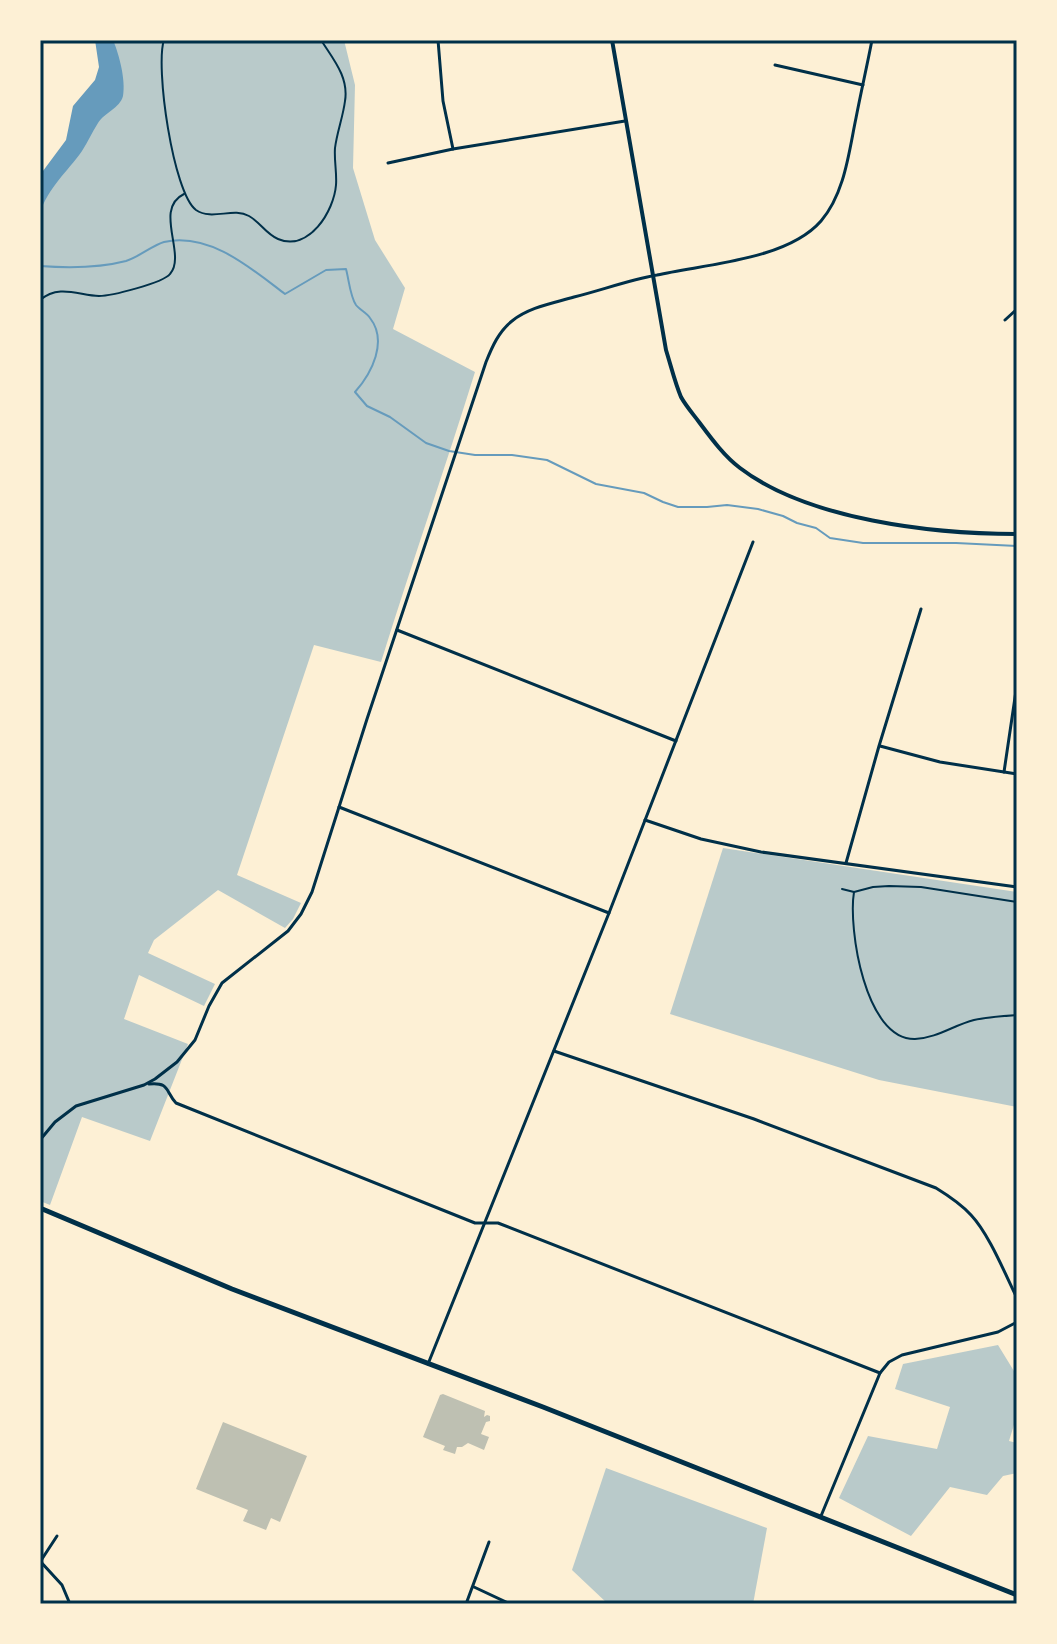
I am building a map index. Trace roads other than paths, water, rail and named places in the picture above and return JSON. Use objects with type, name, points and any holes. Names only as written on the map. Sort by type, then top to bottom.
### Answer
[{"type":"main road","points":[[40,1208],[216,1282],[1017,1595]]},
{"type":"street","points":[[438,40],[443,101],[453,149]]},
{"type":"street","points":[[612,40],[666,350],[682,398],[710,437],[740,467],[779,492],[838,512],[911,526],[1017,534]]},
{"type":"street","points":[[144,1085],[177,1062],[195,1040],[222,983],[288,931],[312,892],[490,353],[501,333],[522,314],[549,304],[653,275],[760,255],[805,236],[822,220],[834,201],[849,155],[872,40]]},
{"type":"street","points":[[775,65],[863,85]]},
{"type":"street","points":[[388,163],[453,149],[626,121]]},
{"type":"street","points":[[1005,320],[1017,309]]},
{"type":"street","points":[[428,1364],[609,913],[753,542]]},
{"type":"street","points":[[846,863],[921,609]]},
{"type":"street","points":[[397,630],[676,742]]},
{"type":"street","points":[[1004,772],[1017,684]]},
{"type":"street","points":[[879,746],[940,762],[1017,774]]},
{"type":"street","points":[[339,807],[609,913]]},
{"type":"street","points":[[645,820],[701,839],[761,852],[1017,887]]},
{"type":"street","points":[[554,1051],[751,1118],[936,1188],[973,1216],[1017,1298]]},
{"type":"street","points":[[40,1140],[55,1122],[76,1106],[158,1083],[164,1085],[176,1103],[475,1223],[498,1223],[880,1373]]},
{"type":"street","points":[[820,1517],[880,1373],[889,1362],[902,1355],[998,1332],[1017,1322]]},
{"type":"street","points":[[57,1536],[40,1562],[62,1585],[70,1604]]},
{"type":"street","points":[[466,1604],[489,1542]]},
{"type":"street","points":[[473,1586],[510,1604]]},
{"type":"water","points":[[95,40],[113,40],[124,82],[123,96],[119,104],[98,123],[82,151],[58,180],[40,213],[40,175],[66,140],[73,106],[95,80],[99,67]]},
{"type":"waterway","points":[[40,266],[83,267],[116,263],[164,242],[181,240],[214,247],[285,294],[326,270],[346,269],[354,301],[370,318],[378,337],[372,366],[355,392],[367,406],[390,417],[426,443],[475,455],[512,455],[547,460],[596,484],[644,493],[678,507],[727,505],[758,509],[816,528],[830,538],[863,543],[1017,546]]}]
